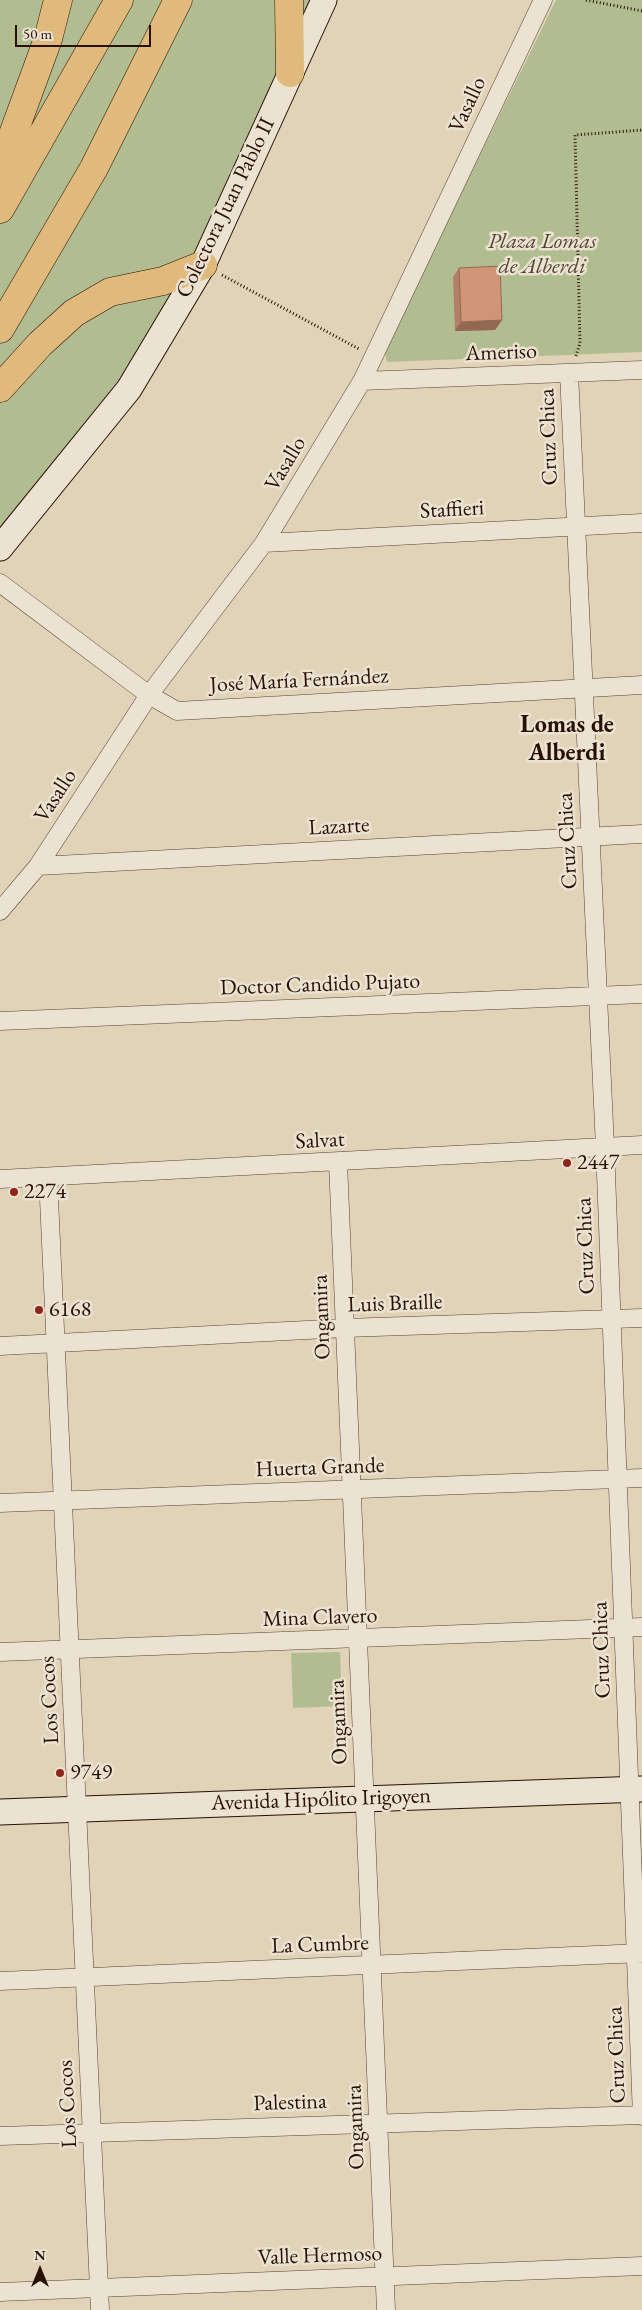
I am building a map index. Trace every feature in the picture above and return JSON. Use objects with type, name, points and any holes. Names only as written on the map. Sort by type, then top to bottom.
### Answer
[{"type":"highway","points":[[0,170],[48,39],[58,0]]},
{"type":"highway","points":[[0,209],[119,0]]},
{"type":"highway","points":[[0,329],[94,168],[178,0]]},
{"type":"highway","points":[[289,0],[290,73]]},
{"type":"highway","points":[[0,388],[40,344],[74,313],[110,292],[163,281],[203,266]]},
{"type":"main road","name":"Colectora Juan Pablo II","points":[[0,548],[129,389],[203,266],[324,0]]},
{"type":"main road","name":"Avenida Hipólito Irigoyen","points":[[0,1812],[364,1797],[636,1789]]},
{"type":"street","name":"Vasallo","points":[[0,911],[38,866],[149,695],[264,543],[362,382],[543,0]]},
{"type":"street","name":"Ameriso","points":[[362,382],[642,370]]},
{"type":"street","name":"Cruz Chica","points":[[569,373],[605,1147],[623,1627],[636,1789],[642,2116]]},
{"type":"street","name":"Staffieri","points":[[264,543],[642,522]]},
{"type":"street","name":"José María Fernández","points":[[0,584],[149,695],[177,710],[642,685]]},
{"type":"street","name":"Lazarte","points":[[38,866],[642,834]]},
{"type":"street","name":"Doctor Candido Pujato","points":[[0,1021],[642,994]]},
{"type":"street","name":"Salvat","points":[[0,1179],[642,1146]]},
{"type":"street","name":"Ongamira","points":[[338,1162],[386,2310]]},
{"type":"street","name":"Los Cocos","points":[[48,1177],[100,2310]]},
{"type":"street","name":"Luis Braille","points":[[0,1346],[345,1328],[642,1318]]},
{"type":"street","name":"Huerta Grande","points":[[0,1503],[642,1478]]},
{"type":"street","name":"Mina Clavero","points":[[0,1652],[642,1627]]},
{"type":"street","name":"La Cumbre","points":[[0,1980],[639,1954]]},
{"type":"street","name":"Palestina","points":[[0,2136],[378,2122],[642,2116]]},
{"type":"street","name":"Valle Hermoso","points":[[0,2292],[642,2266]]},
{"type":"path","points":[[586,0],[642,11]]},
{"type":"path","points":[[569,373],[580,344],[575,135],[642,130]]},
{"type":"path","points":[[203,266],[374,357]]},
{"type":"green space","points":[[0,0],[324,0],[203,265],[0,548]]},
{"type":"green space","name":"Plaza Lomas de Alberdi","points":[[556,0],[642,0],[642,352],[387,362],[384,350]]},
{"type":"green space","points":[[340,1652],[342,1706],[293,1708],[291,1653]]},
{"type":"building","points":[[500,266],[502,320],[461,322],[459,268]]},
{"type":"place","name":"2447","points":[[567,1163]]},
{"type":"place","name":"2274","points":[[14,1192]]},
{"type":"place","name":"6168","points":[[39,1310]]},
{"type":"place","name":"9749","points":[[60,1773]]},
{"type":"district","name":"Lomas de Alberdi","points":[[567,739]]}]
